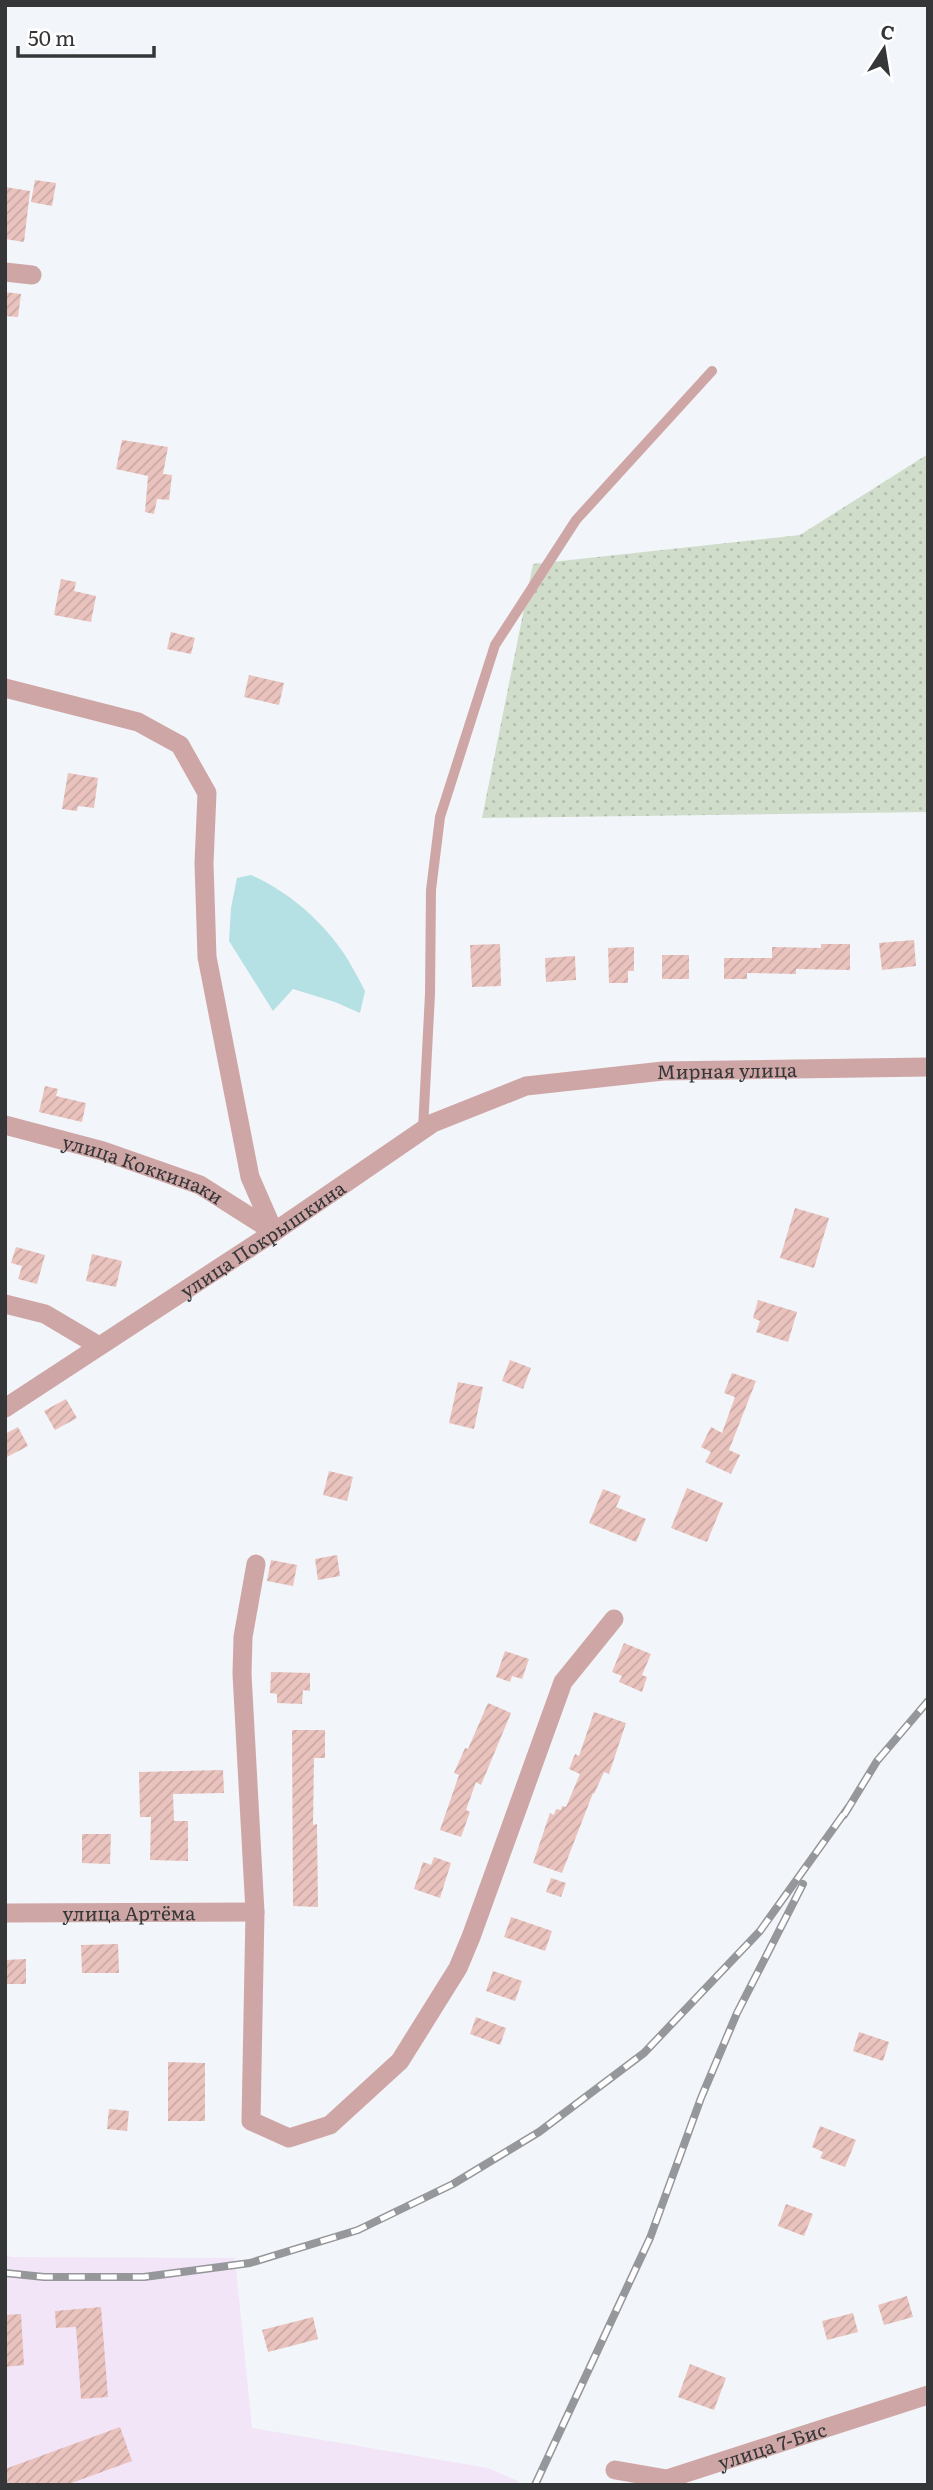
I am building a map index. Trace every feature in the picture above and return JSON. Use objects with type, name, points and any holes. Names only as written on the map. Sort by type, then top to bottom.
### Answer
[{"type":"street","points":[[5,272],[32,275]]},
{"type":"street","points":[[5,688],[138,722],[180,745],[207,793],[204,863],[207,957],[250,1177],[274,1232]]},
{"type":"street","name":"Мирная улица","points":[[526,1086],[663,1071],[928,1067]]},
{"type":"street","name":"улица Покрышкина","points":[[5,1408],[274,1232],[423,1129],[526,1086]]},
{"type":"street","name":"улица Коккинаки","points":[[5,1125],[103,1151],[200,1185],[274,1232]]},
{"type":"street","points":[[5,1304],[46,1314],[99,1346]]},
{"type":"street","points":[[256,1564],[243,1637],[242,1674],[255,1912],[251,2121],[289,2138],[330,2125],[400,2061],[458,1968],[564,1682],[614,1619]]},
{"type":"street","name":"улица Артёма","points":[[5,1913],[255,1912]]},
{"type":"street","name":"улица 7-Бис","points":[[615,2470],[667,2479],[928,2395]]},
{"type":"lane","points":[[423,1129],[430,994],[431,890],[440,817],[495,645],[576,520],[712,371]]},
{"type":"shaded area","points":[[5,2254],[11,2257],[235,2258],[252,2428],[488,2468],[518,2481],[516,2485],[5,2485]]},
{"type":"green space","points":[[928,454],[928,812],[482,818],[533,564],[800,535]]},
{"type":"water","points":[[251,875],[290,898],[313,917],[334,940],[365,991],[360,1013],[293,989],[273,1011],[229,941],[231,908],[237,878]]},
{"type":"building","points":[[35,180],[56,183],[52,206],[31,202]]},
{"type":"building","points":[[5,187],[30,191],[24,242],[5,239]]},
{"type":"building","points":[[5,292],[21,294],[18,317],[5,316]]},
{"type":"building","points":[[122,440],[168,447],[163,474],[172,475],[169,500],[157,499],[154,514],[145,512],[148,476],[116,469]]},
{"type":"building","points":[[61,579],[76,582],[74,591],[96,596],[91,622],[54,615]]},
{"type":"building","points":[[171,632],[195,638],[191,654],[167,649]]},
{"type":"building","points":[[249,675],[284,683],[279,705],[244,697]]},
{"type":"building","points":[[68,773],[98,778],[94,808],[78,806],[77,811],[62,809]]},
{"type":"building","points":[[914,940],[916,966],[882,970],[879,943]]},
{"type":"building","points":[[500,944],[501,986],[472,987],[470,945]]},
{"type":"building","points":[[821,944],[850,944],[850,970],[796,969],[796,974],[747,973],[747,979],[724,979],[724,958],[772,958],[772,947],[821,948]]},
{"type":"building","points":[[634,947],[634,971],[628,971],[628,983],[609,983],[608,948]]},
{"type":"building","points":[[662,955],[689,955],[689,979],[662,979]]},
{"type":"building","points":[[575,956],[576,980],[546,982],[545,958]]},
{"type":"building","points":[[45,1086],[58,1089],[56,1096],[86,1103],[82,1122],[39,1112]]},
{"type":"building","points":[[795,1208],[829,1218],[814,1268],[780,1258]]},
{"type":"building","points":[[16,1247],[45,1255],[37,1284],[18,1279],[22,1266],[11,1263]]},
{"type":"building","points":[[92,1254],[122,1261],[116,1287],[86,1281]]},
{"type":"building","points":[[758,1300],[797,1312],[788,1342],[756,1332],[760,1321],[753,1318]]},
{"type":"building","points":[[510,1360],[531,1368],[523,1389],[502,1381]]},
{"type":"building","points":[[732,1373],[756,1381],[729,1450],[740,1455],[731,1474],[705,1462],[711,1452],[701,1447],[711,1427],[722,1433],[735,1397],[724,1393]]},
{"type":"building","points":[[458,1382],[483,1387],[474,1429],[449,1423]]},
{"type":"building","points":[[66,1399],[77,1418],[55,1430],[44,1411]]},
{"type":"building","points":[[18,1427],[28,1446],[5,1458],[5,1434]]},
{"type":"building","points":[[329,1471],[353,1477],[347,1501],[323,1495]]},
{"type":"building","points":[[687,1488],[723,1503],[707,1542],[671,1528]]},
{"type":"building","points":[[603,1489],[621,1496],[616,1507],[646,1519],[636,1542],[589,1523]]},
{"type":"building","points":[[337,1555],[340,1576],[318,1580],[315,1559]]},
{"type":"building","points":[[271,1560],[297,1565],[293,1586],[267,1581]]},
{"type":"building","points":[[624,1643],[651,1654],[642,1675],[647,1677],[642,1692],[619,1682],[622,1676],[612,1672]]},
{"type":"building","points":[[505,1651],[529,1659],[522,1679],[512,1676],[510,1682],[496,1677]]},
{"type":"building","points":[[271,1672],[310,1673],[310,1691],[303,1690],[302,1704],[277,1703],[277,1694],[270,1693]]},
{"type":"building","points":[[488,1703],[511,1713],[481,1785],[476,1782],[466,1810],[470,1812],[461,1837],[440,1830],[459,1775],[454,1773],[465,1748],[468,1749]]},
{"type":"building","points":[[594,1712],[626,1723],[609,1774],[604,1772],[593,1793],[562,1873],[533,1863],[550,1813],[554,1815],[556,1809],[566,1807],[580,1774],[569,1769],[575,1754],[579,1756]]},
{"type":"building","points":[[292,1730],[325,1730],[325,1758],[314,1758],[313,1825],[317,1824],[318,1907],[293,1906]]},
{"type":"building","points":[[223,1770],[224,1793],[173,1794],[174,1821],[188,1821],[188,1861],[150,1860],[151,1817],[140,1817],[139,1772]]},
{"type":"building","points":[[82,1834],[111,1834],[110,1864],[82,1863]]},
{"type":"building","points":[[434,1857],[451,1863],[440,1898],[414,1889],[423,1862],[431,1865]]},
{"type":"building","points":[[551,1878],[566,1883],[561,1897],[546,1892]]},
{"type":"building","points":[[511,1917],[552,1931],[545,1951],[504,1937]]},
{"type":"building","points":[[118,1944],[119,1973],[82,1973],[81,1945]]},
{"type":"building","points":[[26,1959],[26,1984],[5,1984],[5,1960]]},
{"type":"building","points":[[493,1971],[522,1981],[515,2001],[486,1991]]},
{"type":"building","points":[[476,2017],[506,2028],[500,2045],[470,2034]]},
{"type":"building","points":[[859,2032],[889,2042],[883,2061],[853,2051]]},
{"type":"building","points":[[168,2062],[205,2063],[205,2121],[168,2121]]},
{"type":"building","points":[[109,2109],[129,2111],[127,2131],[107,2129]]},
{"type":"building","points":[[820,2126],[856,2140],[845,2167],[820,2158],[823,2152],[812,2147]]},
{"type":"building","points":[[786,2204],[813,2214],[804,2236],[778,2226]]},
{"type":"building","points":[[907,2296],[913,2317],[884,2325],[878,2305]]},
{"type":"building","points":[[101,2307],[108,2397],[81,2399],[76,2327],[56,2328],[55,2311]]},
{"type":"building","points":[[853,2313],[858,2332],[827,2340],[822,2321]]},
{"type":"building","points":[[21,2314],[24,2365],[5,2367],[5,2315]]},
{"type":"building","points":[[313,2317],[318,2339],[268,2352],[262,2330]]},
{"type":"building","points":[[690,2364],[726,2378],[714,2410],[678,2397]]},
{"type":"building","points":[[120,2427],[132,2461],[66,2485],[5,2485],[5,2469]]},
{"type":"railway","points":[[844,1815],[877,1761],[928,1701]]},
{"type":"railway","points":[[5,2273],[44,2277],[144,2277],[250,2263],[358,2230],[453,2184],[539,2132],[644,2053],[760,1931],[848,1808]]},
{"type":"railway","points":[[535,2485],[650,2238],[701,2098],[737,2013],[803,1884]]}]
